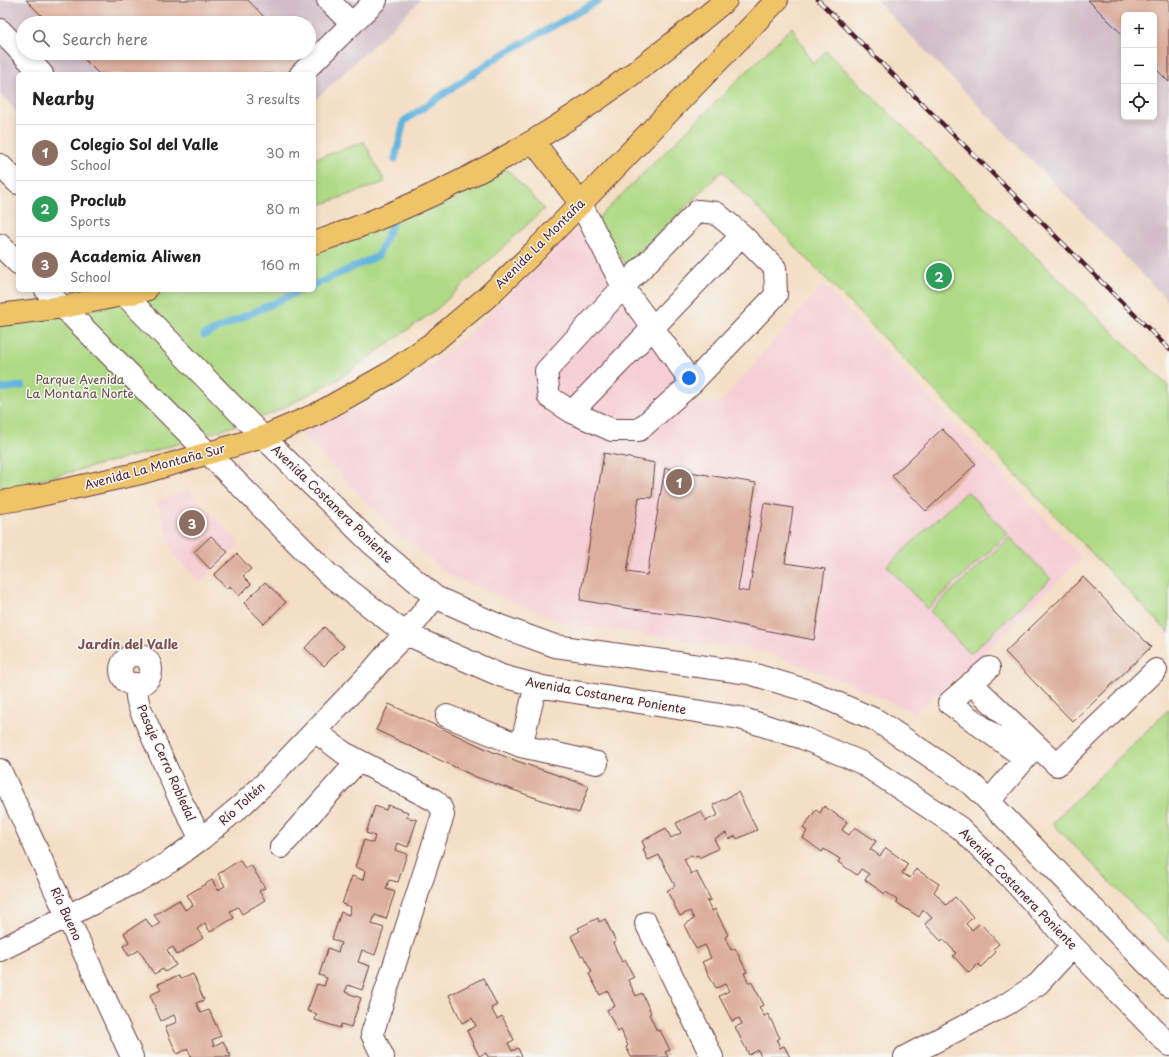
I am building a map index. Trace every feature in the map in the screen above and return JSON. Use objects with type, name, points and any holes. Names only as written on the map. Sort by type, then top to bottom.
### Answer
[{"type":"main road","points":[[316,242],[428,198],[533,141],[595,101],[656,58],[726,0]]},
{"type":"main road","name":"Avenida La Montaña","points":[[263,437],[317,414],[388,374],[431,344],[487,297],[581,204],[777,0]]},
{"type":"main road","points":[[533,141],[581,204]]},
{"type":"main road","points":[[0,315],[64,307],[122,292]]},
{"type":"main road","name":"Avenida La Montaña Sur","points":[[0,502],[27,498],[141,474],[263,437]]},
{"type":"street","points":[[328,0],[352,24]]},
{"type":"street","points":[[316,59],[376,0]]},
{"type":"street","points":[[0,30],[16,47]]},
{"type":"street","points":[[29,60],[40,72]]},
{"type":"street","points":[[303,72],[315,60]]},
{"type":"street","points":[[0,165],[16,181]]},
{"type":"street","points":[[581,204],[623,287],[692,383]]},
{"type":"street","points":[[698,211],[716,213],[742,235],[775,268],[776,295],[692,383],[639,430],[612,430],[572,412],[549,397],[546,371],[623,287],[698,211]]},
{"type":"street","points":[[572,412],[742,235]]},
{"type":"street","points":[[0,245],[16,261]]},
{"type":"street","name":"Avenida Costanera Poniente","points":[[48,292],[328,574],[406,634],[502,676],[536,685],[740,718],[803,738],[862,763],[960,828],[1008,875],[1073,946],[1169,1045]]},
{"type":"street","name":"Avenida Costanera Poniente","points":[[122,292],[263,437],[370,542],[435,597],[500,626],[555,646],[749,673],[812,692],[876,720],[973,785],[1169,986]]},
{"type":"street","name":"Río Toltén","points":[[0,950],[139,880],[171,861],[201,840],[263,785],[315,731],[406,634],[435,597]]},
{"type":"street","points":[[989,668],[949,703],[1031,752],[1057,765],[1156,670]]},
{"type":"street","points":[[971,683],[1031,752]]},
{"type":"street","name":"Pasaje Cerro Robledal","points":[[136,684],[139,706],[178,796],[201,840]]},
{"type":"street","points":[[521,746],[536,685]]},
{"type":"street","points":[[447,716],[521,746],[597,763]]},
{"type":"street","points":[[315,731],[344,753],[434,800],[442,809],[443,815],[372,1034],[383,1057]]},
{"type":"street","points":[[989,802],[1031,752]]},
{"type":"street","points":[[281,847],[358,761]]},
{"type":"street","name":"Río Bueno","points":[[0,770],[132,1057]]},
{"type":"street","points":[[646,923],[712,1057]]},
{"type":"street","points":[[905,1057],[1007,1004],[1038,984],[1073,946]]},
{"type":"shaded area","points":[[0,0],[421,0],[316,99],[316,72],[16,72],[16,111],[0,94]]},
{"type":"shaded area","points":[[876,0],[1169,0],[1169,302]]},
{"type":"shaded area","points":[[577,229],[695,405],[721,402],[823,285],[1082,558],[977,660],[914,713],[850,684],[762,651],[565,623],[450,576],[395,531],[300,433],[401,388],[455,346]]},
{"type":"shaded area","points":[[189,491],[240,544],[200,582],[174,556],[157,501]]},
{"type":"green space","points":[[792,27],[813,64],[826,51],[1169,387],[1169,633],[722,171],[626,265],[594,222]]},
{"type":"green space","points":[[364,142],[385,182],[316,206],[316,158]]},
{"type":"green space","name":"Parque Avenida La Montaña Norte","points":[[504,166],[544,209],[437,309],[340,378],[271,414],[165,448],[0,490],[0,316],[27,315],[148,292],[316,292],[316,247]]},
{"type":"green space","points":[[967,491],[1008,534],[927,609],[887,566]]},
{"type":"green space","points":[[1010,537],[1051,579],[970,654],[930,611]]},
{"type":"green space","points":[[1169,709],[1169,942],[1052,823]]},
{"type":"building","points":[[26,0],[248,0],[263,16],[42,16]]},
{"type":"building","points":[[1088,0],[1169,0],[1169,82],[1157,70],[1157,12],[1121,12],[1121,33]]},
{"type":"building","points":[[85,60],[300,60],[288,72],[97,72]]},
{"type":"building","points":[[942,429],[976,464],[926,511],[892,476]]},
{"type":"building","points":[[604,453],[655,463],[652,498],[639,497],[627,572],[647,575],[665,468],[756,483],[738,590],[749,592],[764,503],[793,508],[785,563],[825,569],[814,640],[700,617],[625,608],[580,600]]},
{"type":"building","points":[[211,536],[228,552],[210,569],[194,552]]},
{"type":"building","points":[[237,554],[251,569],[243,576],[251,584],[239,596],[230,586],[227,589],[214,575]]},
{"type":"building","points":[[1083,577],[1151,647],[1073,722],[1005,652]]},
{"type":"building","points":[[265,582],[286,602],[264,624],[244,603]]},
{"type":"building","points":[[324,627],[344,646],[324,666],[305,648]]},
{"type":"building","points":[[389,704],[493,752],[589,786],[579,813],[476,777],[376,730]]},
{"type":"building","points":[[738,792],[757,830],[737,839],[736,836],[729,839],[726,833],[714,839],[719,848],[699,858],[698,855],[693,857],[692,855],[684,859],[691,874],[696,871],[711,900],[707,901],[712,911],[715,909],[728,935],[725,937],[731,950],[735,948],[747,972],[744,973],[749,983],[751,981],[764,1005],[759,1007],[764,1016],[768,1014],[780,1038],[777,1040],[780,1048],[784,1046],[790,1057],[761,1057],[758,1050],[749,1055],[735,1027],[742,1024],[739,1018],[732,1021],[719,996],[729,991],[725,984],[716,988],[702,962],[711,958],[705,945],[696,949],[684,925],[694,919],[690,911],[680,916],[667,891],[675,886],[659,855],[648,860],[643,849],[645,848],[642,841],[666,828],[671,838],[681,833],[676,823],[701,811],[706,821],[718,815],[713,805]]},
{"type":"building","points":[[388,805],[408,812],[406,817],[417,820],[408,847],[397,843],[395,850],[407,854],[398,882],[389,880],[386,889],[395,892],[386,919],[375,915],[372,924],[384,928],[375,955],[362,950],[358,962],[370,966],[362,990],[348,985],[345,992],[361,998],[351,1027],[341,1024],[340,1028],[315,1020],[317,1014],[307,1011],[317,984],[324,986],[327,978],[319,975],[328,948],[338,952],[341,943],[332,939],[341,912],[349,915],[351,907],[342,904],[352,876],[363,880],[365,871],[355,867],[364,840],[373,843],[375,836],[366,833],[375,806],[386,810]]},
{"type":"building","points":[[824,806],[847,822],[842,830],[849,835],[855,827],[876,841],[870,849],[880,856],[886,848],[908,864],[902,873],[910,878],[916,869],[939,884],[934,892],[946,905],[955,897],[973,917],[966,924],[972,930],[980,923],[999,944],[993,949],[996,952],[981,967],[978,964],[969,973],[953,956],[956,953],[943,939],[941,941],[925,924],[932,918],[926,912],[923,910],[919,917],[896,902],[897,900],[886,892],[885,894],[865,880],[869,874],[861,869],[857,875],[838,862],[840,859],[824,849],[822,852],[803,838],[807,831],[803,828],[816,810],[820,813]]},
{"type":"building","points":[[240,860],[245,869],[251,865],[265,888],[259,891],[265,900],[242,914],[238,907],[230,911],[234,918],[210,932],[205,923],[197,929],[203,938],[177,955],[173,947],[167,950],[176,965],[165,972],[163,969],[154,974],[139,950],[129,956],[123,946],[129,942],[124,933],[146,919],[152,928],[160,923],[154,915],[179,900],[185,910],[193,905],[187,895],[212,880],[218,890],[225,886],[218,874]]},
{"type":"building","points":[[598,918],[599,922],[605,919],[616,942],[613,943],[622,962],[625,960],[634,977],[628,980],[636,996],[642,993],[657,1031],[660,1030],[670,1050],[665,1052],[668,1057],[631,1057],[626,1047],[628,1046],[621,1030],[618,1032],[607,1010],[615,1006],[608,991],[600,995],[589,974],[592,972],[583,955],[581,956],[571,936],[580,931],[578,928]]},
{"type":"building","points":[[193,974],[204,1000],[196,1003],[201,1013],[209,1010],[221,1036],[212,1040],[214,1046],[223,1041],[231,1057],[191,1057],[188,1049],[177,1054],[165,1027],[177,1022],[174,1015],[161,1021],[150,995],[161,990],[158,984],[178,976],[180,979]]},
{"type":"building","points":[[483,978],[497,1005],[491,1008],[497,1019],[502,1016],[514,1040],[508,1043],[512,1051],[518,1048],[522,1057],[488,1057],[486,1053],[479,1056],[467,1031],[476,1026],[472,1018],[462,1023],[449,995]]},
{"type":"waterway","points":[[395,159],[404,121],[496,58],[600,0]]},
{"type":"waterway","points":[[316,284],[378,256],[394,219]]},
{"type":"waterway","points":[[204,335],[298,292]]},
{"type":"waterway","points":[[0,389],[22,386]]},
{"type":"railway","points":[[818,0],[1169,349]]},
{"type":"place","name":"Proclub","points":[[939,276]]},
{"type":"place","name":"Colegio Sol del Valle","points":[[679,482]]},
{"type":"place","name":"Academia Aliwen","points":[[192,523]]},
{"type":"district","name":"Jardín del Valle","points":[[128,644]]}]
